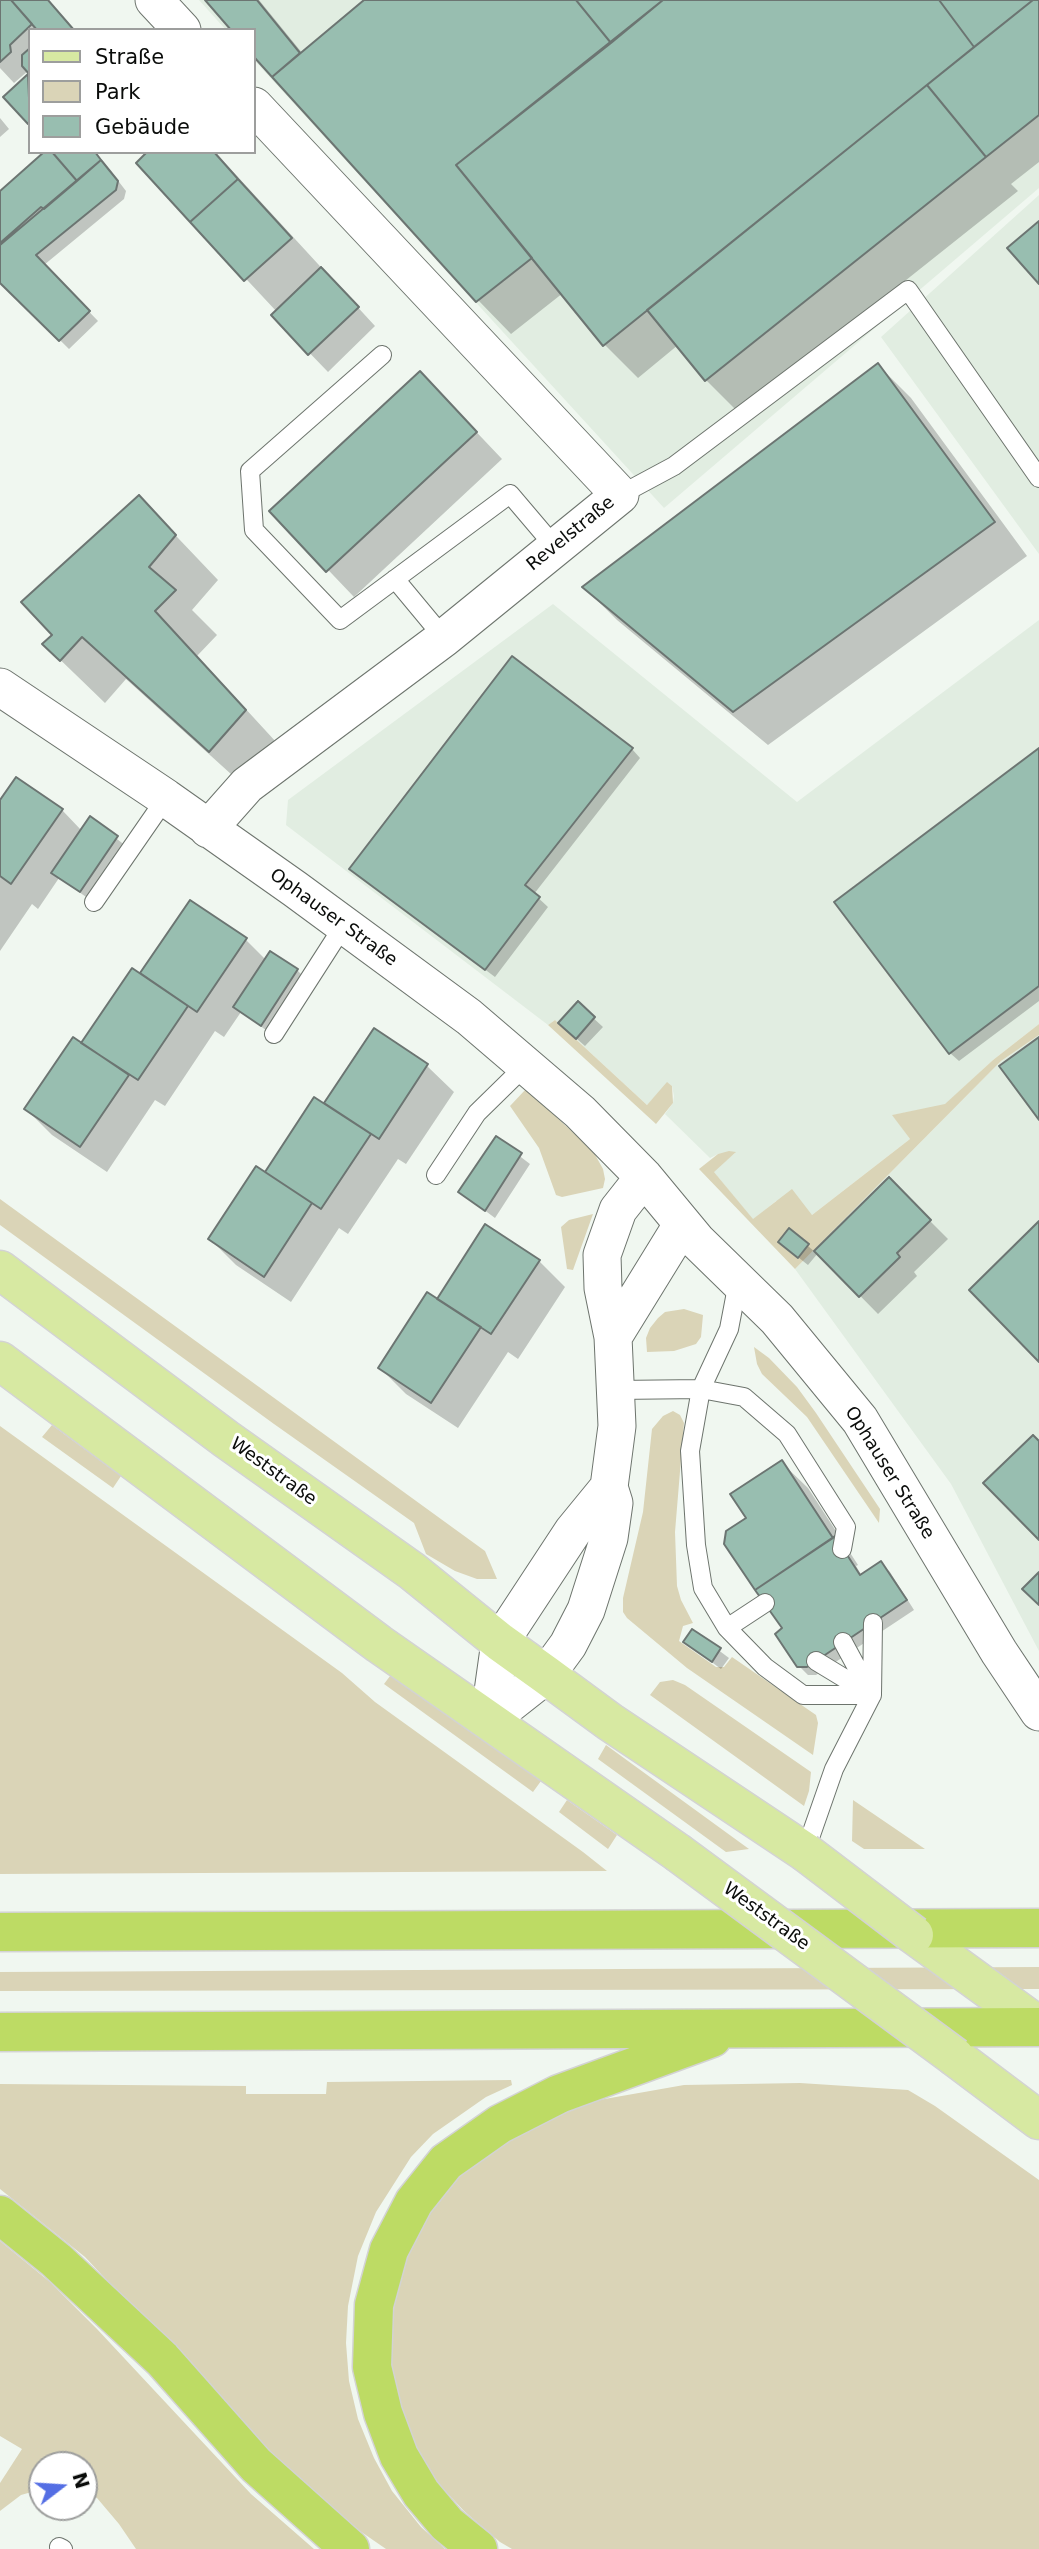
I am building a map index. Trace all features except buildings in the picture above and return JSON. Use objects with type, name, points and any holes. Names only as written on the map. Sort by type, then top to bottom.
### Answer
[{"type":"highway","points":[[0,1932],[1039,1928]]},
{"type":"highway","points":[[0,2032],[1039,2026]]},
{"type":"highway","points":[[478,2549],[447,2524],[421,2493],[399,2456],[383,2413],[372,2367],[374,2305],[389,2250],[414,2202],[446,2162],[500,2124],[559,2094],[737,2029]]},
{"type":"highway","points":[[0,2215],[55,2260],[162,2359],[256,2465],[349,2549]]},
{"type":"main road","name":"Weststraße","points":[[0,1270],[226,1439],[412,1571],[545,1675],[610,1722],[805,1852],[1039,2026]]},
{"type":"main road","name":"Weststraße","points":[[0,1361],[379,1644],[677,1852],[1028,2112]]},
{"type":"street","points":[[154,0],[180,28]]},
{"type":"street","name":"Revelstraße","points":[[208,830],[247,785],[444,638],[620,495],[256,108]]},
{"type":"street","name":"Ophauser Straße","points":[[0,687],[166,798],[344,925],[469,1017],[580,1112],[644,1177],[682,1225],[777,1320],[860,1420],[999,1652],[1039,1712]]},
{"type":"street","points":[[489,1720],[545,1675],[568,1645],[586,1610],[609,1538],[614,1503],[609,1487],[617,1426],[613,1337],[603,1288],[602,1255],[618,1210],[644,1177]]},
{"type":"street","points":[[613,1337],[682,1225]]},
{"type":"street","points":[[489,1720],[500,1642],[572,1531],[609,1487]]},
{"type":"lane","points":[[620,495],[674,466],[908,290],[1039,478]]},
{"type":"lane","points":[[382,355],[250,471],[254,530],[340,620],[510,494],[555,547]]},
{"type":"lane","points":[[396,579],[444,638]]},
{"type":"lane","points":[[94,902],[166,798]]},
{"type":"lane","points":[[274,1034],[344,925]]},
{"type":"lane","points":[[436,1175],[477,1113],[526,1065]]},
{"type":"lane","points":[[738,1282],[729,1329],[701,1389],[690,1451],[696,1545],[703,1588],[727,1628],[765,1667],[803,1695],[872,1695]]},
{"type":"lane","points":[[616,1390],[701,1389],[744,1397],[787,1434],[846,1527],[842,1549]]},
{"type":"lane","points":[[727,1628],[765,1602]]},
{"type":"lane","points":[[805,1852],[834,1769],[872,1695],[873,1623]]},
{"type":"lane","points":[[843,1642],[872,1695]]},
{"type":"lane","points":[[816,1661],[872,1695]]},
{"type":"shaded area","points":[[199,0],[1039,0],[1039,188],[664,508],[256,62],[256,28],[224,28]]},
{"type":"shaded area","points":[[1039,195],[1039,554],[881,337]]},
{"type":"shaded area","points":[[553,604],[797,802],[1039,620],[1039,1024],[993,1060],[945,1105],[893,1115],[910,1139],[812,1215],[776,1201],[753,1220],[713,1171],[735,1153],[718,1154],[710,1158],[665,1114],[673,1103],[672,1086],[668,1083],[647,1105],[555,1020],[548,1025],[286,825],[288,800]]},
{"type":"shaded area","points":[[1039,1035],[1039,1651],[951,1484],[795,1269],[1001,1061]]},
{"type":"green space","points":[[555,1020],[647,1105],[667,1082],[672,1086],[673,1103],[656,1124],[548,1025]]},
{"type":"green space","points":[[1039,1024],[1039,1035],[1001,1061],[795,1269],[699,1169],[718,1154],[736,1152],[714,1172],[753,1219],[792,1189],[812,1215],[910,1139],[892,1115],[945,1104],[993,1060]]},
{"type":"green space","points":[[526,1089],[593,1151],[603,1169],[603,1188],[562,1197],[556,1195],[539,1148],[510,1106]]},
{"type":"green space","points":[[0,1199],[485,1551],[497,1579],[477,1579],[455,1571],[426,1554],[414,1523],[0,1225]]},
{"type":"green space","points":[[593,1214],[573,1270],[567,1269],[561,1227],[569,1220]]},
{"type":"green space","points":[[684,1309],[703,1315],[701,1337],[696,1344],[674,1351],[647,1352],[646,1338],[658,1318],[665,1312]]},
{"type":"green space","points":[[754,1347],[769,1358],[797,1387],[816,1413],[880,1509],[879,1523],[807,1417],[762,1374]]},
{"type":"green space","points":[[673,1411],[680,1415],[684,1423],[675,1532],[677,1586],[693,1623],[683,1626],[679,1641],[716,1667],[724,1667],[732,1657],[816,1715],[818,1723],[813,1755],[687,1668],[623,1612],[623,1598],[643,1512],[652,1429],[663,1416]]},
{"type":"green space","points":[[52,1425],[121,1476],[113,1488],[42,1437]]},
{"type":"green space","points":[[0,1426],[342,1673],[375,1702],[607,1871],[0,1874]]},
{"type":"green space","points":[[393,1672],[541,1781],[533,1792],[384,1684]]},
{"type":"green space","points":[[673,1680],[685,1685],[811,1772],[804,1806],[650,1695],[660,1682]]},
{"type":"green space","points":[[606,1745],[749,1849],[726,1852],[598,1759]]},
{"type":"green space","points":[[567,1800],[617,1835],[608,1849],[559,1812]]},
{"type":"green space","points":[[853,1800],[925,1849],[864,1849],[852,1841]]},
{"type":"green space","points":[[1039,1967],[1039,1989],[0,1991],[0,1972]]},
{"type":"green space","points":[[511,2080],[512,2085],[486,2097],[433,2134],[411,2157],[376,2212],[358,2256],[348,2306],[346,2343],[349,2381],[358,2419],[374,2458],[392,2491],[421,2527],[445,2549],[386,2549],[344,2520],[285,2470],[85,2257],[0,2189],[0,2084],[246,2086],[246,2094],[326,2094],[327,2082]]},
{"type":"green space","points":[[800,2083],[908,2090],[935,2106],[1039,2180],[1039,2549],[512,2549],[500,2542],[464,2511],[434,2479],[409,2439],[390,2361],[394,2287],[413,2242],[438,2196],[473,2159],[582,2103],[684,2085]]},
{"type":"green space","points":[[0,2241],[50,2282],[251,2494],[314,2549],[136,2549],[98,2499],[98,2451],[28,2451],[28,2493],[21,2495],[0,2511],[0,2483],[22,2449],[0,2436]]}]
